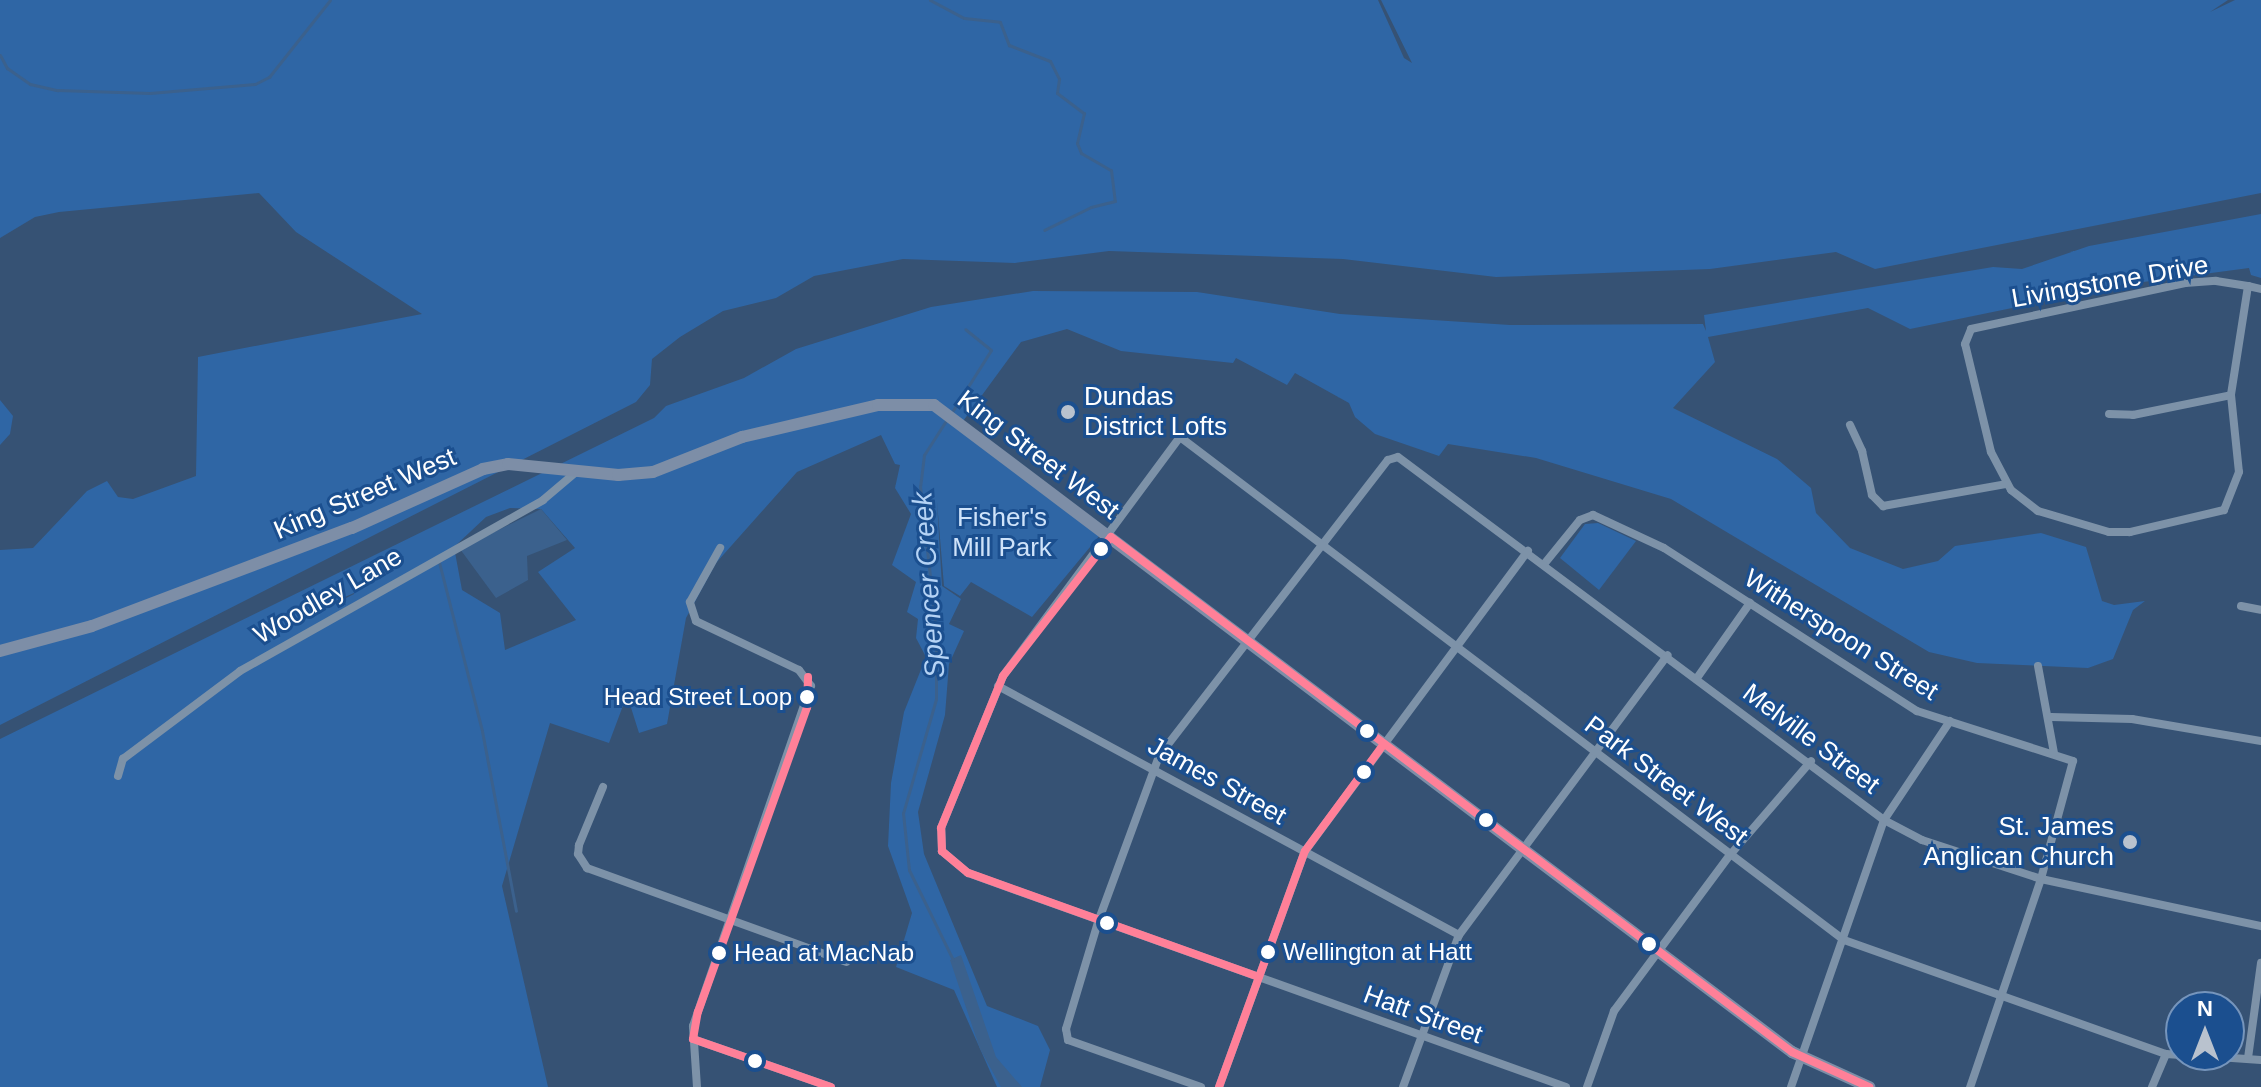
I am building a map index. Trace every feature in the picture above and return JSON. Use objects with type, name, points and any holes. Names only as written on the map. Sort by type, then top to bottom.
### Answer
[{"type":"main road","name":"King Street West","points":[[0,651],[92,626],[352,528],[483,469],[508,464],[576,472],[653,472],[742,437],[878,405],[913,401],[946,411],[961,421],[1801,1057],[1869,1087]]},
{"type":"street","name":"Livingstone Drive","points":[[2007,484],[1991,452],[1965,344],[1968,332],[2185,283],[2261,289]]},
{"type":"street","points":[[1850,425],[1862,451],[1872,495],[1883,506],[2007,484],[2038,511],[2109,532],[2214,516],[2233,499],[2239,472],[2231,395],[2248,286]]},
{"type":"street","points":[[2109,414],[2133,415],[2231,395]]},
{"type":"street","name":"Park Street West","points":[[1111,537],[1180,437],[1844,940],[2165,1054]]},
{"type":"street","name":"Melville Street","points":[[1321,544],[1388,460],[1398,457],[1811,761],[1884,820],[1922,840],[2041,879],[2261,926]]},
{"type":"street","name":"Woodley Lane","points":[[118,776],[123,759],[240,671],[543,500],[576,472]]},
{"type":"street","name":"Witherspoon Street","points":[[1545,563],[1580,520],[1593,515],[1664,548],[1917,711],[2071,759],[2075,767],[2041,879]]},
{"type":"street","points":[[998,686],[1111,537]]},
{"type":"street","points":[[1201,1087],[1068,1040],[1066,1029],[1098,922],[1152,767],[1321,544]]},
{"type":"street","points":[[697,1087],[693,1039],[730,920],[811,686],[799,670],[696,621],[690,602],[720,548]]},
{"type":"street","points":[[1219,1087],[1305,851],[1528,551]]},
{"type":"street","points":[[1697,678],[1750,603]]},
{"type":"street","points":[[2241,606],[2261,610]]},
{"type":"street","points":[[1403,1087],[1459,935],[1668,655]]},
{"type":"street","points":[[2038,666],[2051,717],[2054,753]]},
{"type":"street","name":"James Street","points":[[998,686],[1459,935]]},
{"type":"street","name":"Hatt Street","points":[[998,686],[941,828],[942,851],[951,863],[1098,922],[1566,1087]]},
{"type":"street","points":[[2051,717],[2132,719],[2261,741]]},
{"type":"street","points":[[1791,1087],[1884,820],[1950,721]]},
{"type":"street","points":[[1587,1087],[1609,1020],[1730,855],[1811,761]]},
{"type":"street","points":[[603,787],[579,845],[582,862],[597,873],[846,962]]},
{"type":"street","points":[[1970,1087],[2041,879]]},
{"type":"street","points":[[2248,1058],[2261,963]]},
{"type":"street","points":[[693,1039],[831,1087]]},
{"type":"street","points":[[2152,1087],[2165,1056]]},
{"type":"street","points":[[2245,1058],[2261,1060]]},
{"type":"green space","points":[[0,0],[1378,0],[1404,58],[1412,63],[1381,0],[2228,0],[2210,12],[2235,0],[2261,0],[2261,193],[1875,269],[1836,252],[1710,269],[1496,277],[1343,259],[1109,251],[1015,263],[903,259],[814,276],[776,298],[723,311],[680,337],[652,359],[650,385],[636,402],[0,725],[0,550],[33,548],[87,491],[107,481],[118,497],[133,499],[196,476],[198,357],[422,314],[296,232],[259,193],[59,212],[35,217],[0,238]]},
{"type":"green space","name":"Fisher's Mill Park","points":[[2261,214],[2261,278],[2251,275],[2249,268],[2128,284],[1910,329],[1868,308],[1708,337],[1715,362],[1673,408],[1777,459],[1811,488],[1816,513],[1850,548],[1903,569],[1938,561],[1955,546],[2041,533],[2086,547],[2102,601],[2114,605],[2145,601],[2133,610],[2113,659],[2088,668],[1977,663],[1929,652],[1671,499],[1536,458],[1448,444],[1439,456],[1375,434],[1355,417],[1349,403],[1295,373],[1287,385],[1236,358],[1233,363],[1121,351],[1067,329],[1021,342],[958,428],[1100,535],[1032,617],[971,582],[960,596],[944,586],[937,502],[942,586],[961,599],[949,624],[964,631],[949,664],[945,715],[918,812],[924,854],[987,1006],[1038,1026],[1050,1050],[1040,1087],[997,1087],[954,990],[896,967],[912,913],[888,846],[891,783],[904,712],[926,657],[916,638],[918,619],[907,612],[916,582],[892,565],[911,514],[895,488],[900,465],[895,464],[881,435],[797,472],[716,563],[686,618],[667,724],[639,733],[627,695],[609,743],[550,723],[502,886],[548,1087],[0,1087],[0,739],[654,418],[666,406],[744,378],[796,349],[931,307],[1033,291],[1197,292],[1340,314],[1510,325],[1703,324],[1706,331],[1704,315],[1993,267],[2022,269],[2089,246]],"holes":[[[510,508],[541,509],[575,548],[538,572],[576,620],[505,650],[500,613],[462,590],[454,547],[486,517]],[[354,594],[284,629],[302,616]]]},
{"type":"green space","points":[[0,400],[13,416],[10,434],[0,445]]},
{"type":"green space","points":[[1598,523],[1636,541],[1599,590],[1560,558],[1585,524]]},
{"type":"shaded area","points":[[541,509],[567,540],[527,556],[528,580],[496,598],[460,549]]},
{"type":"shaded area","points":[[961,955],[996,1057],[1022,1087],[1001,1087],[980,1049],[950,960]]},
{"type":"waterway","name":"Spencer Creek","points":[[0,55],[7,68],[30,84],[57,90],[150,93],[255,84],[269,77],[330,0]]},
{"type":"waterway","name":"Spencer Creek","points":[[930,0],[964,18],[1000,22],[1009,45],[1050,61],[1059,79],[1057,93],[1084,113],[1077,143],[1081,153],[1111,170],[1115,201],[1091,207],[1044,230]]},
{"type":"waterway","name":"Spencer Creek","points":[[952,412],[991,350],[965,329]]},
{"type":"waterway","name":"Spencer Creek","points":[[947,419],[924,455],[920,486],[936,632],[936,699],[903,813],[909,870],[953,960]]},
{"type":"waterway","points":[[439,562],[482,731],[516,911]]},
{"type":"transit line","points":[[1259,977],[968,873],[942,851],[941,828],[1003,676],[1111,537],[1792,1052],[1869,1087]]},
{"type":"transit line","points":[[693,1039],[698,1012],[807,707],[808,677]]},
{"type":"transit line","points":[[1219,1087],[1305,851],[1384,744]]},
{"type":"transit line","points":[[693,1039],[831,1087]]},
{"type":"place","name":"Dundas District Lofts","points":[[1068,412]]},
{"type":"place","name":"Head Street Loop","points":[[807,697]]},
{"type":"place","name":"St. James Anglican Church","points":[[2130,842]]},
{"type":"place","name":"Wellington at Hatt","points":[[1268,952]]},
{"type":"place","name":"Head at MacNab","points":[[719,953]]}]
